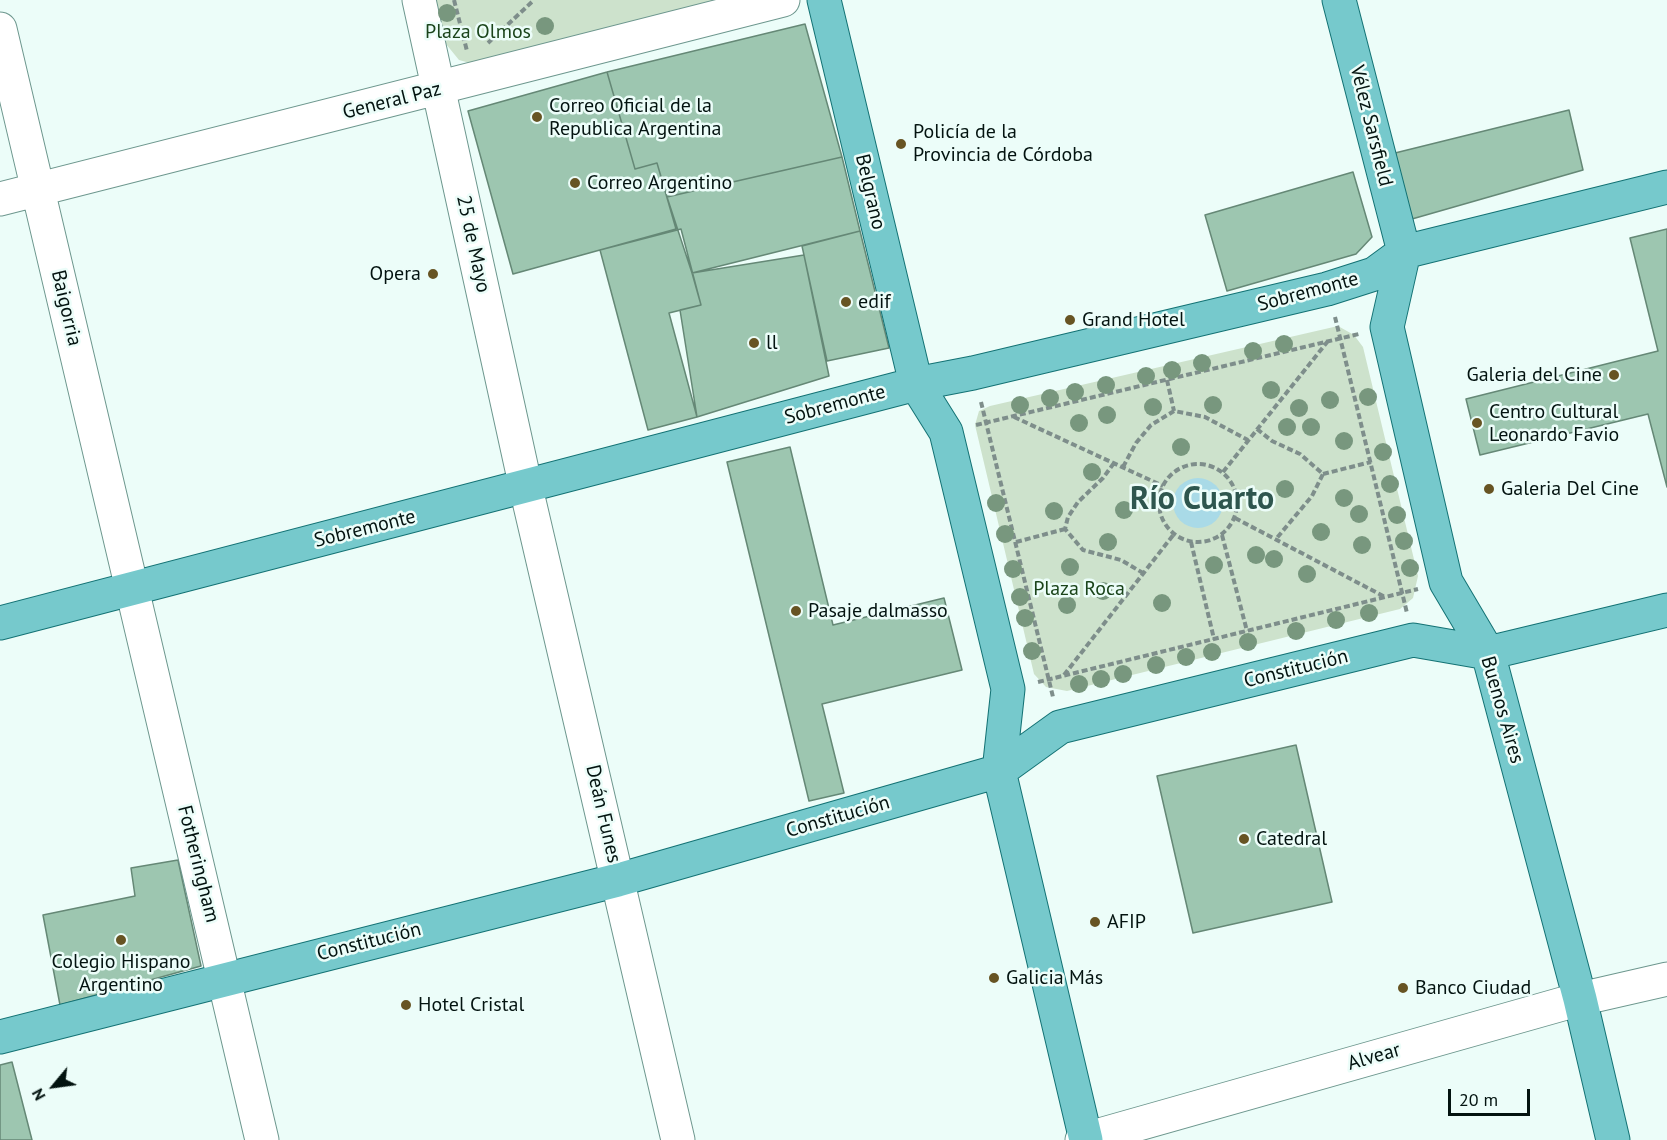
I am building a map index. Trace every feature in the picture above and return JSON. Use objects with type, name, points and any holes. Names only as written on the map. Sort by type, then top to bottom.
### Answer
[{"type":"main road","name":"Belgrano","points":[[824,0],[916,384],[946,432],[1008,689],[999,771],[1085,1140]]},
{"type":"main road","name":"Vélez Sarsfield","points":[[1339,0],[1404,252]]},
{"type":"main road","name":"Sobremonte","points":[[0,623],[526,488],[916,384],[973,374],[1327,289],[1374,274],[1404,252],[1667,187]]},
{"type":"main road","name":"Buenos Aires","points":[[1404,252],[1387,327],[1446,582],[1488,653],[1580,999],[1613,1140]]},
{"type":"main road","name":"Constitución","points":[[0,1037],[618,880],[999,771],[1060,727],[1413,640],[1488,653],[1667,610]]},
{"type":"street","name":"25 de Mayo","points":[[419,0],[460,76],[526,488]]},
{"type":"street","name":"General Paz","points":[[0,199],[460,76],[783,0]]},
{"type":"street","name":"Baigorria","points":[[0,29],[131,588]]},
{"type":"street","name":"Deán Funes","points":[[526,488],[678,1140]]},
{"type":"street","name":"Fotheringham","points":[[131,588],[262,1140]]},
{"type":"street","name":"Alvear","points":[[1085,1140],[1580,999],[1667,979]]},
{"type":"path","points":[[454,0],[464,48],[460,76]]},
{"type":"path","points":[[460,76],[534,0]]},
{"type":"path","points":[[1327,289],[1341,338],[1413,640]]},
{"type":"path","points":[[946,432],[1387,327]]},
{"type":"path","points":[[1223,472],[1329,341]]},
{"type":"path","points":[[973,374],[1060,727]]},
{"type":"path","points":[[1167,379],[1174,411]]},
{"type":"path","points":[[1123,467],[1136,443],[1151,425],[1174,411],[1205,417],[1248,440]]},
{"type":"path","points":[[1012,416],[1163,486]]},
{"type":"path","points":[[1257,429],[1272,441],[1300,454],[1323,474]]},
{"type":"path","points":[[1276,540],[1288,522],[1302,510],[1312,496],[1323,474],[1371,462]]},
{"type":"path","points":[[1065,529],[1068,517],[1078,502],[1103,478],[1113,463]]},
{"type":"path","points":[[1189,465],[1206,465],[1223,472],[1233,485],[1238,501],[1235,518],[1222,535],[1208,541],[1191,542],[1174,534],[1163,520],[1159,503],[1163,486],[1174,472],[1189,465]]},
{"type":"path","points":[[1235,518],[1385,597]]},
{"type":"path","points":[[1016,542],[1065,529]]},
{"type":"path","points":[[1065,529],[1083,550],[1121,560],[1144,573]]},
{"type":"path","points":[[1063,676],[1174,534]]},
{"type":"path","points":[[1222,535],[1247,631]]},
{"type":"path","points":[[1191,542],[1214,639]]},
{"type":"path","points":[[1008,689],[1446,582]]},
{"type":"green space","name":"Plaza Olmos","points":[[435,0],[739,0],[477,65],[459,60],[446,44]]},
{"type":"green space","name":"Plaza Roca","points":[[1338,326],[1354,335],[1363,347],[1418,576],[1413,598],[1400,609],[1067,691],[1046,687],[1034,674],[975,425],[979,411],[990,406]]},
{"type":"water","points":[[1203,478],[1216,485],[1222,493],[1222,513],[1216,521],[1208,527],[1193,528],[1180,521],[1174,513],[1173,498],[1180,485],[1188,479]]},
{"type":"building","points":[[805,24],[842,157],[667,197],[657,163],[635,169],[607,72]]},
{"type":"building","name":"Correo Argentino","points":[[607,72],[635,169],[657,163],[676,229],[513,274],[468,111]]},
{"type":"building","points":[[1569,110],[1583,170],[1412,219],[1395,153]]},
{"type":"building","points":[[842,157],[860,231],[692,273],[667,197]]},
{"type":"building","points":[[1353,172],[1372,237],[1356,254],[1227,291],[1205,215]]},
{"type":"building","points":[[681,229],[701,305],[669,313],[697,417],[648,430],[600,250]]},
{"type":"building","name":"Galeria del Cine","points":[[1667,229],[1667,487],[1648,414],[1480,455],[1466,399],[1658,351],[1630,238]]},
{"type":"building","name":"edif","points":[[860,231],[889,348],[827,361],[802,246]]},
{"type":"building","name":"ll","points":[[804,255],[829,376],[697,417],[680,310],[701,305],[692,273]]},
{"type":"building","name":"Pasaje dalmasso","points":[[790,447],[833,625],[944,598],[962,670],[822,704],[844,793],[809,801],[727,462]]},
{"type":"building","name":"Catedral","points":[[1296,745],[1332,902],[1193,933],[1157,776]]},
{"type":"building","name":"Colegio Hispano Argentino","points":[[178,860],[201,966],[60,1005],[43,915],[135,896],[131,868]]},
{"type":"building","points":[[12,1062],[32,1140],[0,1140],[0,1065]]},
{"type":"place","name":"Correo Oficial de la Republica Argentina","points":[[537,117]]},
{"type":"place","name":"Policía de la Provincia de Córdoba","points":[[901,144]]},
{"type":"place","name":"Correo Argentino","points":[[575,183]]},
{"type":"place","name":"Opera","points":[[433,274]]},
{"type":"place","name":"edif","points":[[846,302]]},
{"type":"place","name":"Grand Hotel","points":[[1070,320]]},
{"type":"place","name":"ll","points":[[754,343]]},
{"type":"place","name":"Galeria del Cine","points":[[1614,375]]},
{"type":"place","name":"Centro Cultural Leonardo Favio","points":[[1477,423]]},
{"type":"place","name":"Galeria Del Cine","points":[[1489,489]]},
{"type":"place","name":"Pasaje dalmasso","points":[[796,611]]},
{"type":"place","name":"Catedral","points":[[1244,839]]},
{"type":"place","name":"AFIP","points":[[1095,922]]},
{"type":"place","name":"Colegio Hispano Argentino","points":[[121,940]]},
{"type":"place","name":"Galicia Más","points":[[994,978]]},
{"type":"place","name":"Banco Ciudad","points":[[1403,988]]},
{"type":"place","name":"Hotel Cristal","points":[[406,1005]]},
{"type":"district","name":"Río Cuarto","points":[[1202,500]]}]
